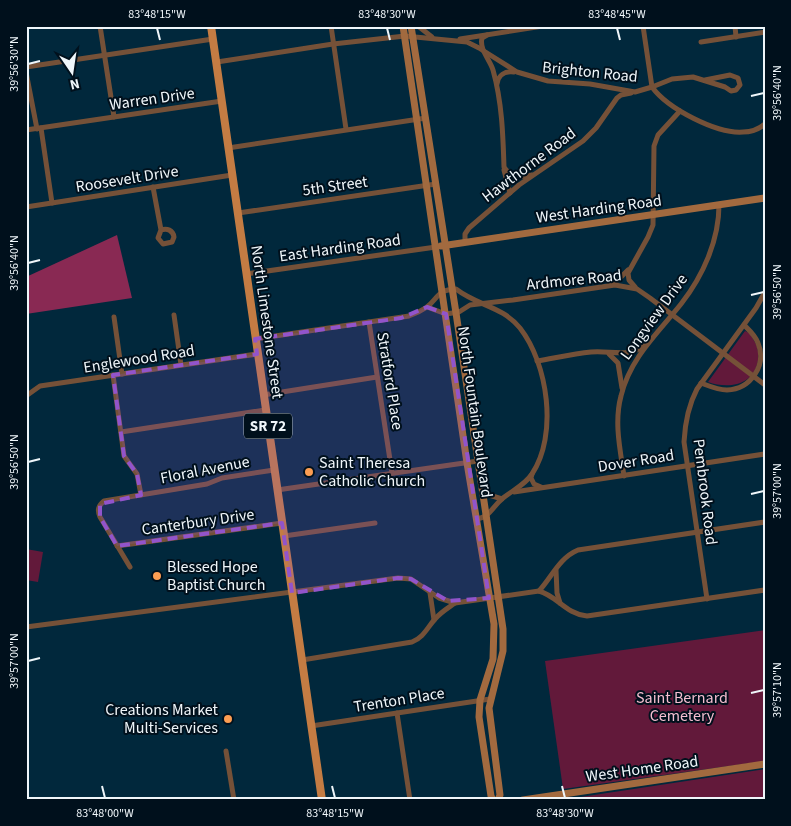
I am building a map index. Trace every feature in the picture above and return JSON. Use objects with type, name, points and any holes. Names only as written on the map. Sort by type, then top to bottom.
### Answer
[{"type":"main road","name":"North Limestone Street","points":[[211,26],[322,800]]},
{"type":"street","points":[[100,26],[114,117]]},
{"type":"street","points":[[331,26],[346,130]]},
{"type":"street","name":"North Fountain Boulevard","points":[[403,26],[494,636],[493,659],[480,700],[479,717],[491,796],[494,800]]},
{"type":"street","name":"North Fountain Boulevard","points":[[411,26],[446,245],[503,628],[503,651],[490,699],[490,718],[500,794],[498,800]]},
{"type":"street","points":[[418,26],[435,38]]},
{"type":"street","points":[[450,40],[543,26]]},
{"type":"street","points":[[643,26],[652,87],[677,78],[693,77],[725,87],[731,91],[736,90],[740,85],[738,78],[730,75],[705,80]]},
{"type":"street","points":[[735,26],[736,37]]},
{"type":"street","points":[[701,42],[765,32]]},
{"type":"street","points":[[488,34],[481,41],[493,69],[497,87],[502,116],[504,167],[510,193]]},
{"type":"street","points":[[217,62],[333,44],[405,36]]},
{"type":"street","name":"Brighton Road","points":[[405,36],[467,42],[517,72],[548,81],[590,84],[635,92],[652,87],[680,111],[700,121],[729,131],[743,132],[763,126]]},
{"type":"street","points":[[26,67],[213,39]]},
{"type":"street","points":[[497,87],[498,79],[504,73],[510,71],[517,72]]},
{"type":"street","points":[[26,72],[39,128],[52,203]]},
{"type":"street","name":"Hawthorne Road","points":[[465,242],[465,234],[469,228],[510,193],[583,141],[596,128],[621,95],[635,92]]},
{"type":"street","name":"Warren Drive","points":[[26,130],[222,101]]},
{"type":"street","points":[[637,289],[628,280],[628,273],[652,229],[654,214],[654,146],[658,135],[680,111]]},
{"type":"street","points":[[228,148],[426,118]]},
{"type":"street","points":[[504,167],[510,174],[518,176],[526,177],[537,173]]},
{"type":"street","name":"Roosevelt Drive","points":[[26,207],[232,175]]},
{"type":"street","name":"5th Street","points":[[238,213],[436,184]]},
{"type":"street","points":[[153,187],[161,230]]},
{"type":"street","name":"West Harding Road","points":[[436,247],[765,198]]},
{"type":"street","name":"Longview Drive","points":[[624,476],[618,428],[622,392],[634,364],[647,344],[693,287],[708,258],[716,232],[719,205]]},
{"type":"street","name":"East Harding Road","points":[[246,274],[436,247]]},
{"type":"street","points":[[604,286],[619,279],[630,268]]},
{"type":"street","name":"Ardmore Road","points":[[446,314],[456,313],[470,304],[620,285],[637,289],[765,385]]},
{"type":"street","points":[[255,339],[409,316],[427,307],[442,291],[452,289],[456,289],[463,295],[493,307],[509,316],[526,338],[537,361],[544,385],[546,424],[543,447],[532,474],[525,482],[502,499],[486,517],[477,519]]},
{"type":"street","name":"Pembrook Road","points":[[707,599],[684,442],[686,418],[692,399],[701,383],[744,325],[765,292]]},
{"type":"street","points":[[427,307],[446,314]]},
{"type":"street","points":[[174,315],[181,365]]},
{"type":"street","points":[[114,317],[122,374]]},
{"type":"street","name":"Stratford Place","points":[[369,322],[392,474]]},
{"type":"street","points":[[701,383],[721,389],[733,389],[744,385],[754,377],[760,361],[760,349],[756,338],[744,325]]},
{"type":"street","points":[[537,361],[590,352],[629,353],[647,344]]},
{"type":"street","points":[[607,352],[618,363],[622,392]]},
{"type":"street","name":"Englewood Road","points":[[26,396],[40,386],[257,354]]},
{"type":"street","points":[[113,375],[124,456],[137,474],[141,495]]},
{"type":"street","points":[[263,395],[377,377]]},
{"type":"street","points":[[120,432],[265,410]]},
{"type":"street","name":"Dover Road","points":[[511,492],[765,454]]},
{"type":"street","points":[[277,490],[478,461]]},
{"type":"street","name":"Floral Avenue","points":[[117,546],[98,512],[100,504],[104,501],[207,484],[222,478],[274,470]]},
{"type":"street","points":[[532,474],[531,478],[534,484],[542,487]]},
{"type":"street","points":[[482,491],[502,499]]},
{"type":"street","points":[[539,591],[566,556],[578,550],[765,522]]},
{"type":"street","name":"Canterbury Drive","points":[[117,546],[282,523]]},
{"type":"street","points":[[284,536],[376,523]]},
{"type":"street","points":[[117,546],[130,568]]},
{"type":"street","points":[[556,570],[557,593],[560,603]]},
{"type":"street","points":[[26,627],[398,578],[411,579],[439,598],[455,603],[539,591],[547,593],[572,612],[587,616],[765,590]]},
{"type":"street","points":[[430,593],[434,620]]},
{"type":"street","points":[[302,660],[412,642],[421,638],[434,620],[455,603]]},
{"type":"street","name":"Trenton Place","points":[[312,726],[490,699]]},
{"type":"street","points":[[397,713],[410,800]]},
{"type":"street","points":[[226,751],[234,800]]},
{"type":"street","name":"West Home Road","points":[[522,800],[765,764]]},
{"type":"highlighted area","points":[[427,307],[446,314],[489,598],[448,601],[411,579],[398,578],[292,593],[282,523],[117,546],[100,517],[100,504],[141,495],[137,474],[124,456],[113,375],[257,354],[255,339],[401,318]]},
{"type":"green space","points":[[745,331],[752,336],[758,352],[758,361],[751,376],[739,384],[724,385],[708,382]]},
{"type":"green space","points":[[26,549],[43,552],[38,582],[26,580]]},
{"type":"green space","name":"Saint Bernard Cemetery","points":[[765,630],[765,761],[563,789],[545,661]]},
{"type":"green space","points":[[765,769],[765,800],[561,800]]},
{"type":"shaded area","points":[[117,235],[132,298],[26,314],[26,277]]},
{"type":"place","name":"Saint Theresa Catholic Church","points":[[309,472]]},
{"type":"place","name":"Blessed Hope Baptist Church","points":[[157,576]]},
{"type":"place","name":"Creations Market Multi-Services","points":[[228,719]]}]
